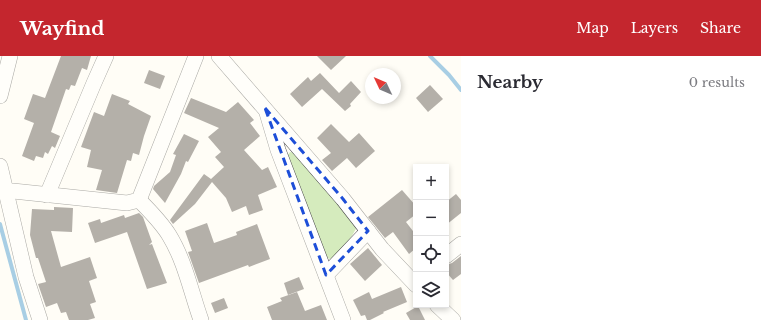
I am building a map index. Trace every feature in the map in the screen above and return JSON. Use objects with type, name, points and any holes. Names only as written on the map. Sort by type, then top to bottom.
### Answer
[{"type":"street","points":[[0,96],[10,56]]},
{"type":"street","points":[[47,195],[106,56]]},
{"type":"street","points":[[139,200],[196,56]]},
{"type":"street","points":[[219,56],[343,199],[395,264],[413,280]]},
{"type":"street","points":[[265,108],[278,150],[343,320]]},
{"type":"street","points":[[0,166],[3,191],[26,277],[40,320]]},
{"type":"street","points":[[3,191],[127,203],[139,200]]},
{"type":"street","points":[[139,200],[158,219],[178,252],[201,320]]},
{"type":"street","points":[[326,275],[368,231]]},
{"type":"street","points":[[449,254],[461,244]]},
{"type":"street","points":[[441,308],[453,320]]},
{"type":"highlighted area","points":[[265,108],[343,199],[368,231],[326,275]]},
{"type":"green space","points":[[290,152],[296,153],[357,227],[345,246],[329,259],[325,254],[287,156]]},
{"type":"building","points":[[61,56],[91,56],[87,70],[82,68],[75,86],[71,85],[69,90],[66,89],[51,132],[60,136],[55,148],[52,146],[48,154],[45,152],[43,158],[36,156],[34,161],[22,156],[34,123],[24,119],[33,94],[45,98]]},
{"type":"building","points":[[317,56],[346,56],[331,70]]},
{"type":"building","points":[[149,70],[165,76],[160,89],[144,83]]},
{"type":"building","points":[[320,73],[339,93],[351,81],[361,92],[350,104],[351,106],[345,111],[322,89],[302,107],[290,94],[308,77],[311,81]]},
{"type":"building","points":[[430,85],[443,99],[428,112],[416,98]]},
{"type":"building","points":[[112,94],[130,101],[128,104],[151,116],[139,155],[133,153],[131,161],[127,160],[117,193],[96,190],[102,170],[87,167],[91,150],[81,147],[94,112],[104,116]]},
{"type":"building","points":[[191,98],[226,112],[238,102],[254,120],[250,123],[260,136],[244,150],[262,170],[268,167],[277,187],[258,195],[263,210],[249,215],[246,206],[232,212],[226,198],[212,182],[195,204],[173,224],[170,220],[204,174],[211,179],[224,167],[215,157],[221,152],[208,137],[219,128],[184,113]]},
{"type":"building","points":[[331,124],[349,142],[359,133],[375,151],[356,168],[347,158],[332,171],[322,160],[331,153],[317,138]]},
{"type":"building","points":[[184,134],[199,141],[188,162],[186,161],[181,174],[165,203],[153,189],[154,186],[170,172],[176,155],[173,154]]},
{"type":"building","points":[[402,190],[413,203],[413,216],[406,222],[413,231],[413,251],[409,254],[393,232],[385,238],[368,217]]},
{"type":"building","points":[[456,194],[461,200],[461,213],[449,223],[449,200]]},
{"type":"building","points":[[54,207],[73,208],[72,232],[51,231],[61,267],[90,257],[97,278],[89,281],[96,302],[90,304],[95,318],[88,320],[69,320],[66,312],[61,313],[57,303],[46,307],[38,284],[46,282],[38,258],[36,258],[30,235],[32,209],[54,210]]},
{"type":"building","points":[[139,213],[143,217],[152,242],[149,245],[152,244],[167,283],[147,289],[127,232],[95,243],[88,223],[100,219],[101,223],[124,215],[125,218]]},
{"type":"building","points":[[207,223],[214,243],[237,235],[236,232],[257,224],[270,259],[249,267],[248,265],[199,283],[188,252],[192,251],[185,231]]},
{"type":"building","points":[[368,248],[382,265],[365,281],[350,264]]},
{"type":"building","points":[[461,256],[461,274],[453,280],[449,275],[449,264]]},
{"type":"building","points":[[299,277],[304,289],[288,295],[284,283]]},
{"type":"building","points":[[401,287],[407,302],[383,312],[384,313],[370,320],[367,320],[365,315],[361,316],[353,300],[369,292],[372,299]]},
{"type":"building","points":[[297,292],[305,311],[321,305],[327,320],[272,320],[267,307],[282,301],[280,298]]},
{"type":"building","points":[[224,298],[228,308],[215,313],[211,303]]},
{"type":"building","points":[[415,308],[419,308],[425,320],[410,320],[406,313]]},
{"type":"waterway","points":[[430,56],[449,75],[461,90]]},
{"type":"waterway","points":[[0,224],[26,320]]}]
